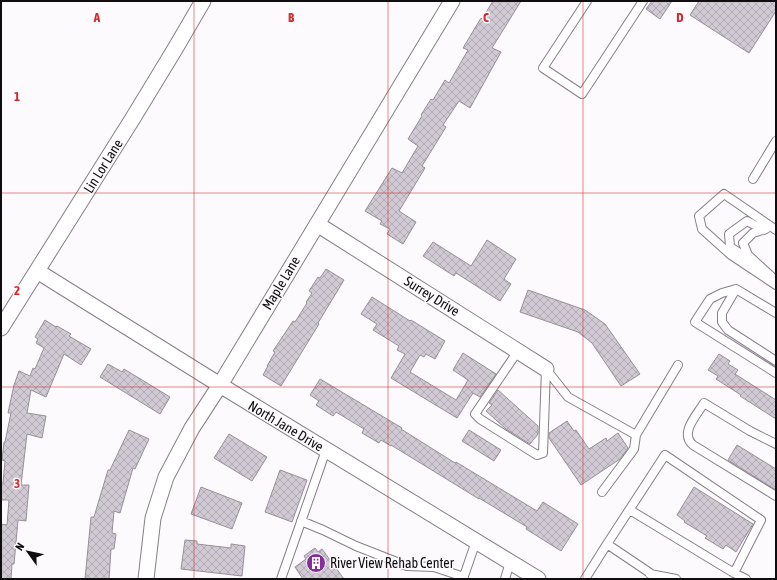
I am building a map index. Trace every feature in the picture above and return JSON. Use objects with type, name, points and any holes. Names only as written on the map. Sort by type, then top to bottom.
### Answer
[{"type":"street","name":"Lin Lor Lane","points":[[1,328],[133,118],[203,1]]},
{"type":"street","name":"Maple Lane","points":[[146,579],[153,518],[166,477],[192,428],[220,386],[452,1]]},
{"type":"street","name":"Surrey Drive","points":[[317,224],[546,369]]},
{"type":"street","name":"North Jane Drive","points":[[37,271],[220,386],[538,579]]},
{"type":"lane","points":[[587,1],[543,68],[582,94],[643,1]]},
{"type":"lane","points":[[753,179],[776,141]]},
{"type":"lane","points":[[775,229],[724,194],[699,216],[702,229],[731,255],[776,285]]},
{"type":"lane","points":[[757,264],[730,248],[729,234],[747,221],[764,230]]},
{"type":"lane","points":[[775,229],[753,233],[743,243],[748,255],[776,280]]},
{"type":"lane","points":[[776,313],[736,289],[722,292],[710,299],[695,322],[776,373]]},
{"type":"lane","points":[[736,289],[722,313],[722,322],[728,330],[776,361]]},
{"type":"lane","points":[[518,351],[475,414],[480,419],[538,455],[542,453],[546,369]]},
{"type":"lane","points":[[602,492],[634,449],[636,435],[678,365]]},
{"type":"lane","points":[[546,369],[568,397],[636,435]]},
{"type":"lane","points":[[776,444],[750,431],[704,403],[688,431],[688,439],[690,443],[776,496]]},
{"type":"lane","points":[[281,579],[326,450]]},
{"type":"lane","points":[[585,579],[665,455],[761,520],[734,573]]},
{"type":"lane","points":[[630,510],[746,579]]},
{"type":"lane","points":[[301,521],[356,546],[407,566],[434,566],[463,578],[476,542]]},
{"type":"lane","points":[[607,544],[652,576],[676,579]]},
{"type":"lane","points":[[506,579],[510,562]]},
{"type":"building","points":[[493,1],[521,1],[492,48],[501,52],[470,108],[459,101],[443,125],[446,127],[422,166],[425,168],[399,211],[416,222],[403,244],[387,234],[390,229],[380,224],[382,221],[365,211],[392,168],[402,173],[418,146],[408,139],[431,99],[433,100],[445,80],[449,83],[468,50],[463,48]]},
{"type":"building","points":[[652,1],[672,1],[660,19],[646,9]]},
{"type":"building","points":[[699,1],[776,1],[776,11],[749,53],[690,15]]},
{"type":"building","points":[[487,240],[516,259],[504,279],[511,284],[500,301],[456,273],[454,276],[423,256],[433,242],[471,266]]},
{"type":"building","points":[[326,269],[344,280],[281,386],[263,375],[275,352],[273,351],[293,321],[295,322],[312,293],[309,291],[318,277],[320,278]]},
{"type":"building","points":[[528,290],[585,310],[605,324],[640,374],[621,386],[592,343],[578,332],[520,312]]},
{"type":"building","points":[[372,297],[445,341],[435,359],[426,354],[424,357],[420,355],[410,372],[456,400],[468,380],[453,370],[463,353],[496,374],[480,397],[473,393],[457,418],[391,378],[405,354],[397,350],[399,346],[373,330],[377,324],[361,314]]},
{"type":"building","points":[[45,320],[71,334],[69,336],[91,349],[81,365],[64,354],[46,397],[31,390],[27,413],[46,416],[42,438],[27,434],[21,485],[29,485],[26,521],[18,520],[14,564],[12,564],[11,579],[1,579],[1,524],[7,525],[9,500],[1,500],[1,483],[3,483],[5,461],[2,460],[4,442],[11,413],[8,413],[14,385],[19,371],[30,376],[33,368],[35,369],[44,348],[36,343],[38,339],[35,337]]},
{"type":"building","points":[[719,354],[730,361],[728,364],[738,370],[735,374],[776,400],[776,419],[716,379],[718,376],[708,370]]},
{"type":"building","points":[[108,364],[122,372],[124,369],[170,397],[160,414],[100,377]]},
{"type":"building","points":[[320,379],[402,428],[401,429],[455,463],[456,462],[537,511],[543,502],[578,524],[561,551],[526,529],[527,527],[391,445],[381,440],[379,443],[362,433],[364,429],[336,412],[333,416],[316,405],[319,401],[310,395]]},
{"type":"building","points":[[498,390],[538,426],[538,434],[530,444],[506,429],[486,411],[492,405],[489,403]]},
{"type":"building","points":[[567,421],[574,431],[576,430],[589,449],[606,438],[607,441],[618,433],[628,448],[620,459],[581,485],[549,438],[549,433]]},
{"type":"building","points":[[129,430],[149,439],[135,469],[133,468],[120,513],[114,511],[112,533],[116,534],[114,549],[111,549],[109,579],[85,579],[91,517],[94,517],[108,470],[110,470]]},
{"type":"building","points":[[469,430],[501,450],[494,461],[462,441]]},
{"type":"building","points":[[229,434],[267,457],[252,481],[214,458]]},
{"type":"building","points":[[737,445],[776,469],[776,490],[728,460]]},
{"type":"building","points":[[280,470],[307,480],[292,522],[265,512]]},
{"type":"building","points":[[201,487],[242,503],[232,529],[191,514]]},
{"type":"building","points":[[694,487],[753,524],[736,552],[726,545],[723,549],[705,538],[707,536],[684,522],[685,521],[677,515]]},
{"type":"building","points":[[185,540],[197,541],[197,544],[231,548],[231,544],[245,546],[242,576],[181,569]]},
{"type":"building","name":"River View Rehab Center","points":[[315,548],[318,552],[322,549],[344,579],[303,579],[295,567],[306,559],[304,556]]},
{"type":"place","name":"River View Rehab Center","points":[[316,563]]}]
